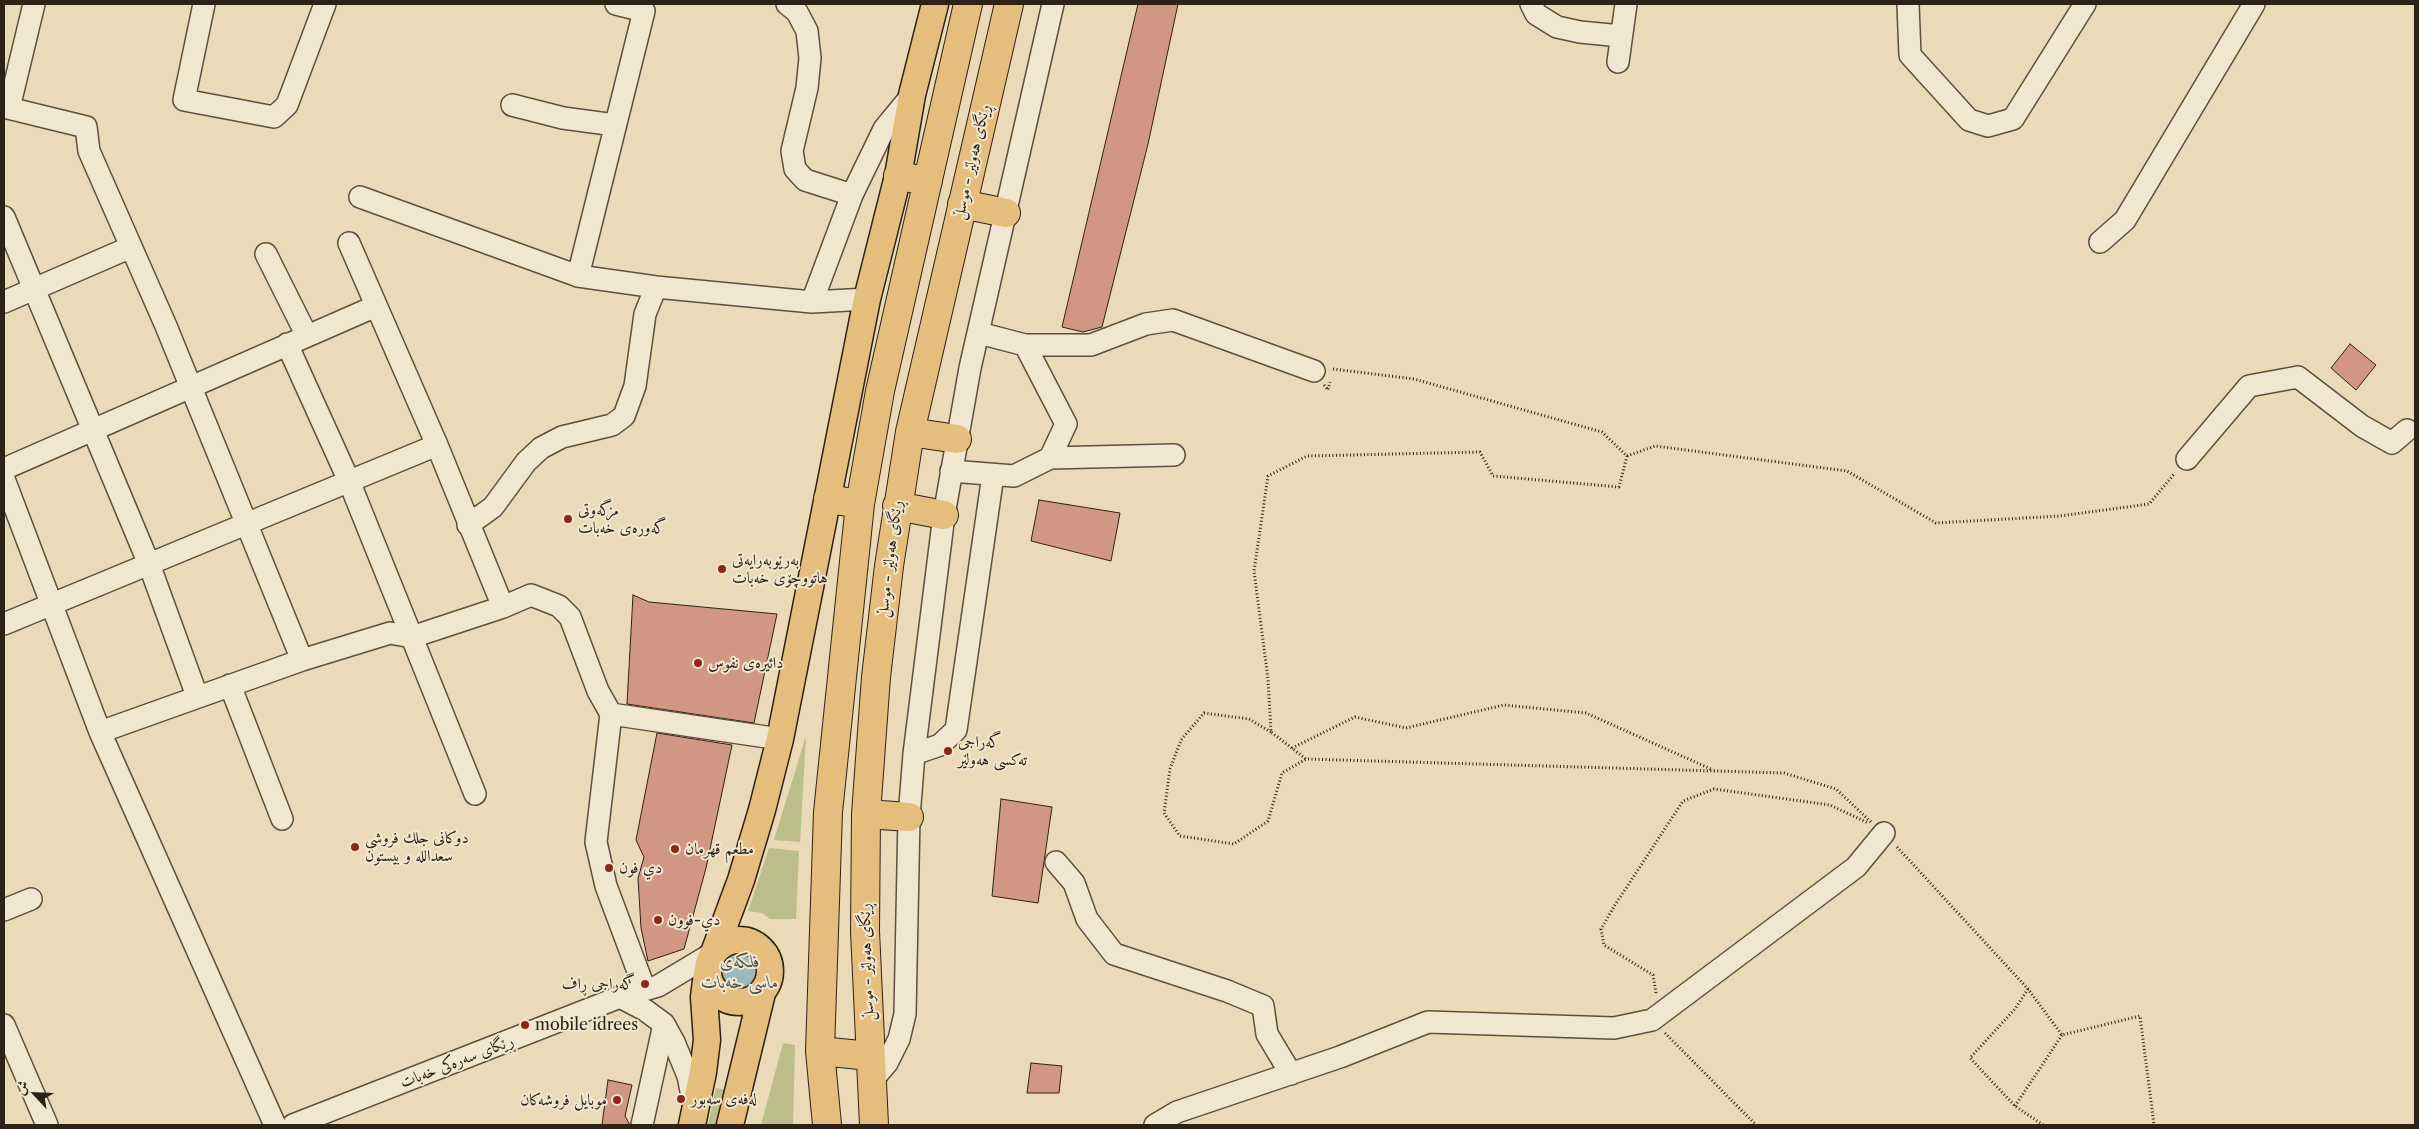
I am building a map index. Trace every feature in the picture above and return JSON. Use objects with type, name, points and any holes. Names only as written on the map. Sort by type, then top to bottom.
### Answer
[{"type":"highway","points":[[826,1125],[820,1051],[828,812],[860,504],[880,391],[968,4]]},
{"type":"highway","name":"ڕێگای هەولێر - موسڵ","points":[[874,1125],[870,1083],[864,931],[866,814],[876,677],[897,506],[910,432],[1009,4]]},
{"type":"highway","points":[[898,176],[928,181]]},
{"type":"highway","points":[[962,204],[1006,214]]},
{"type":"highway","points":[[910,432],[957,439]]},
{"type":"highway","points":[[828,499],[860,504]]},
{"type":"highway","points":[[897,506],[944,515]]},
{"type":"highway","points":[[866,814],[909,817]]},
{"type":"highway","points":[[820,1051],[870,1056]]},
{"type":"main road","points":[[693,1118],[703,1072],[707,1040],[704,997],[712,958],[741,880],[762,810],[780,739],[868,299],[898,176],[912,95],[935,4]]},
{"type":"main road","points":[[730,1125],[762,993],[769,978],[770,970],[769,962],[760,948],[754,943],[737,939],[722,944],[712,958],[712,988],[724,999],[731,1002],[748,1001],[762,993]]},
{"type":"street","points":[[34,4],[6,107],[86,127],[88,151],[131,246],[248,523],[302,660]]},
{"type":"street","points":[[204,4],[184,100],[274,117],[287,105],[326,4]]},
{"type":"street","points":[[578,276],[644,11],[616,4]]},
{"type":"street","points":[[787,4],[797,12],[807,31],[810,58],[807,88],[792,150],[795,169],[805,180],[852,195]]},
{"type":"street","points":[[870,1083],[887,1063],[895,1047],[905,1014],[909,817],[914,754],[944,515],[970,368],[1053,4]]},
{"type":"street","points":[[1531,4],[1536,14],[1557,27],[1621,36]]},
{"type":"street","points":[[1618,62],[1626,4]]},
{"type":"street","points":[[1908,4],[1910,55],[1969,120],[1988,126],[2013,119],[2085,4]]},
{"type":"street","points":[[2100,242],[2125,220],[2254,4]]},
{"type":"street","points":[[812,302],[852,195],[884,129],[912,95]]},
{"type":"street","points":[[512,105],[563,118],[615,125]]},
{"type":"street","points":[[360,198],[578,276],[656,287],[812,302],[868,299]]},
{"type":"street","points":[[4,217],[149,564],[197,696]]},
{"type":"street","points":[[349,243],[437,445],[468,526],[503,607]]},
{"type":"street","points":[[4,302],[131,246]]},
{"type":"street","points":[[266,254],[307,336]]},
{"type":"street","points":[[468,526],[493,507],[526,462],[541,448],[562,437],[612,425],[624,416],[635,386],[645,314],[656,287]]},
{"type":"street","points":[[4,469],[376,306]]},
{"type":"street","points":[[979,333],[1025,345],[1091,345],[1146,324],[1173,320],[1314,371]]},
{"type":"street","points":[[287,344],[349,481],[475,794]]},
{"type":"street","points":[[1025,345],[1066,424],[1050,458]]},
{"type":"street","points":[[2187,459],[2249,386],[2298,377],[2362,426],[2392,443],[2412,424]]},
{"type":"street","points":[[4,624],[437,445]]},
{"type":"street","points":[[951,472],[1014,476],[1050,458],[1174,455]]},
{"type":"street","points":[[914,754],[940,745],[956,730],[993,475]]},
{"type":"street","points":[[4,479],[100,732],[275,1125]]},
{"type":"street","points":[[100,732],[302,660],[390,633],[412,637],[531,596],[559,606],[570,617],[598,691],[610,714],[596,842],[606,886],[644,990]]},
{"type":"street","points":[[230,685],[282,819]]},
{"type":"street","points":[[610,714],[780,739]]},
{"type":"street","points":[[1155,1125],[1178,1112],[1340,1058],[1428,1022],[1614,1028],[1652,1020],[1856,867],[1884,833]]},
{"type":"street","points":[[1056,862],[1074,883],[1087,919],[1114,954],[1227,991],[1263,1006],[1267,1034],[1291,1074]]},
{"type":"street","points":[[4,910],[31,899]]},
{"type":"street","name":"ڕێگای سەرەکی خەبات","points":[[293,1125],[620,997],[658,986],[712,958]]},
{"type":"street","points":[[620,997],[645,1010],[664,1024],[674,1042],[688,1076],[693,1118]]},
{"type":"street","points":[[642,1125],[664,1024]]},
{"type":"street","points":[[4,1025],[8,1049],[47,1125]]},
{"type":"path","points":[[1314,371],[1328,390],[1333,369],[1414,379],[1602,432],[1627,456]]},
{"type":"path","points":[[1627,456],[1655,446],[1847,471],[1936,523],[2060,516],[2149,504],[2187,459]]},
{"type":"path","points":[[1271,732],[1268,678],[1254,571],[1268,476],[1308,456],[1480,452],[1493,476],[1619,487],[1627,456]]},
{"type":"path","points":[[1292,748],[1355,717],[1406,728],[1504,705],[1586,713],[1716,771]]},
{"type":"path","points":[[1306,758],[1282,773],[1268,821],[1234,844],[1180,836],[1164,813],[1170,769],[1182,740],[1204,713],[1249,719],[1271,732],[1306,758],[1784,773],[1836,788],[1875,826],[1830,805],[1714,789],[1682,801],[1615,905],[1602,929],[1604,945],[1653,975],[1657,998],[1652,1020],[1756,1125]]},
{"type":"path","points":[[1884,833],[2028,989],[2062,1035]]},
{"type":"path","points":[[2028,989],[2015,1009],[1970,1058],[2015,1106],[2044,1125]]},
{"type":"path","points":[[2015,1106],[2062,1035],[2140,1016],[2154,1125]]},
{"type":"green space","points":[[806,736],[800,842],[774,840]]},
{"type":"green space","points":[[769,848],[799,851],[796,919],[770,919],[762,913],[748,911]]},
{"type":"green space","points":[[783,1043],[795,1045],[793,1125],[761,1125]]},
{"type":"green space","points":[[716,1088],[728,1090],[720,1125],[708,1125]]},
{"type":"water","name":"فلکەی ماسی خەبات","points":[[748,949],[760,959],[764,971],[762,982],[755,991],[743,995],[733,994],[722,986],[719,981],[716,964],[725,951]]},
{"type":"building","points":[[1138,4],[1178,4],[1148,144],[1102,327],[1083,332],[1062,327]]},
{"type":"building","points":[[2350,344],[2376,365],[2356,390],[2331,368]]},
{"type":"building","points":[[1039,500],[1120,513],[1111,561],[1031,541]]},
{"type":"building","name":"دائیرەی نفوس","points":[[633,595],[649,602],[777,614],[754,723],[627,704]]},
{"type":"building","name":"مطعم قهرمان","points":[[657,733],[732,745],[706,868],[684,949],[648,961],[641,928],[638,878],[644,857],[636,840]]},
{"type":"building","points":[[1001,799],[1052,807],[1038,903],[992,896]]},
{"type":"building","points":[[1031,1063],[1062,1066],[1059,1093],[1027,1093]]},
{"type":"building","name":"موبایل فروشەکان","points":[[608,1080],[632,1085],[625,1116],[630,1125],[602,1125]]},
{"type":"place","name":"مزگەوتى گەورەى خەبات","points":[[568,519]]},
{"type":"place","name":"به‌رێوبه‌رایه‌تی هاتووچۆی خه‌بات","points":[[722,569]]},
{"type":"place","name":"دائیرەی نفوس","points":[[698,663]]},
{"type":"place","name":"گەراجی تەکسی هەولێر","points":[[948,751]]},
{"type":"place","name":"دوكانى جلك فروشي سعدالله و بيستون","points":[[355,847]]},
{"type":"place","name":"مطعم قهرمان","points":[[675,849]]},
{"type":"place","name":"دي فون","points":[[609,868]]},
{"type":"place","name":"دي-فوون","points":[[658,920]]},
{"type":"place","name":"گەراجی ڕاف","points":[[645,984]]},
{"type":"place","name":"mobile idrees","points":[[525,1025]]},
{"type":"place","name":"لەفەی سەبور","points":[[681,1099]]},
{"type":"place","name":"موبایل فروشەکان","points":[[617,1100]]}]
